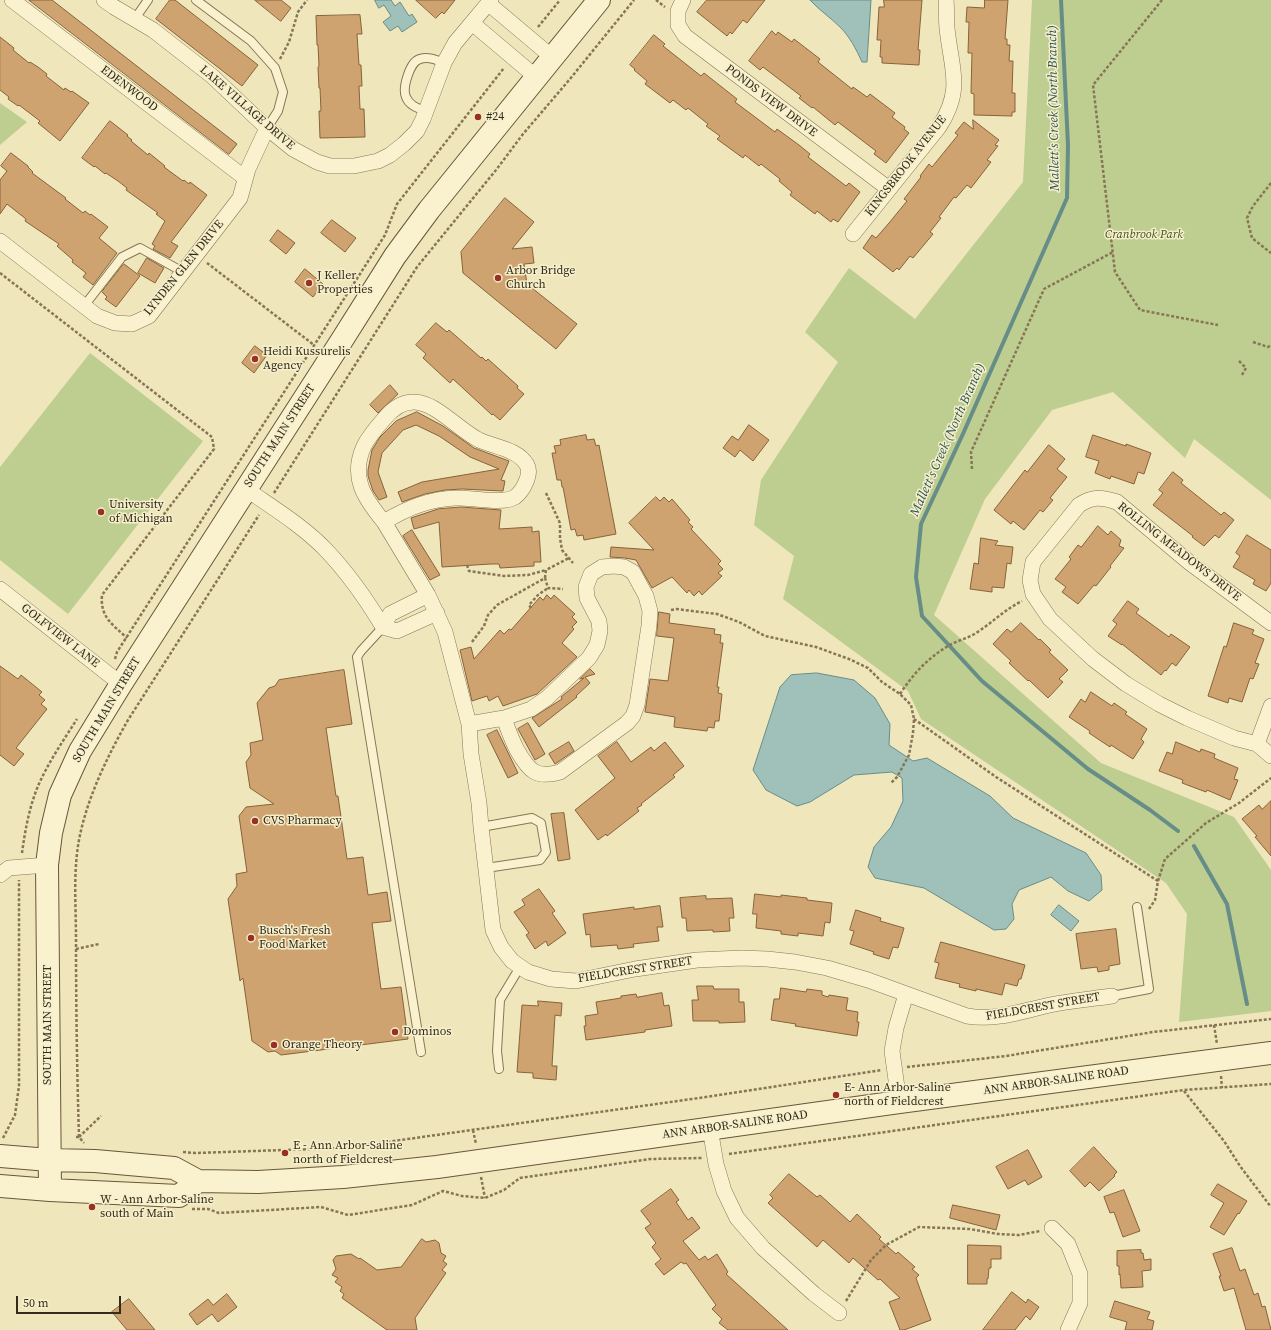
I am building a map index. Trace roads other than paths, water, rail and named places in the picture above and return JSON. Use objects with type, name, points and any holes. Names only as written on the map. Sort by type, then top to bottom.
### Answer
[{"type":"main road","name":"SOUTH MAIN STREET","points":[[50,1190],[47,865],[51,833],[60,795],[80,750],[395,256],[429,210],[599,0]]},
{"type":"main road","name":"ANN ARBOR-SALINE ROAD","points":[[50,1160],[95,1161],[174,1168],[198,1181],[258,1182],[335,1177],[438,1167],[899,1102],[1271,1053]]},
{"type":"main road","points":[[0,1156],[50,1160]]},
{"type":"main road","points":[[0,1186],[50,1190],[179,1196],[198,1181]]},
{"type":"street","name":"EDENWOOD","points":[[12,0],[245,178]]},
{"type":"street","name":"LAKE VILLAGE DRIVE","points":[[104,0],[134,20],[153,30],[212,76],[267,128],[293,149],[317,162],[330,166],[354,166],[378,161],[390,155],[417,131],[444,63],[455,43],[490,2],[552,57]]},
{"type":"street","name":"PONDS VIEW DRIVE","points":[[683,0],[678,10],[678,25],[685,36],[889,189]]},
{"type":"street","name":"KINGSBROOK AVENUE","points":[[853,234],[939,128],[949,109],[955,81],[947,28],[946,0]]},
{"type":"street","points":[[472,23],[536,78]]},
{"type":"street","name":"LYNDEN GLEN DRIVE","points":[[0,241],[97,316],[115,323],[132,324],[149,316],[240,198],[248,169],[267,128]]},
{"type":"street","points":[[246,489],[284,515],[326,550],[365,599],[383,627],[397,631],[437,613],[428,595],[384,522],[369,504],[362,489],[358,475],[358,462],[367,439],[394,408],[407,403],[416,402],[430,406],[480,440],[520,457],[527,466],[528,472],[526,481],[515,497],[496,501],[478,498],[435,500],[397,514],[384,522]]},
{"type":"street","name":"ROLLING MEADOWS DRIVE","points":[[1271,623],[1190,563],[1117,502],[1104,498],[1089,499],[1079,505],[1033,562],[1030,580],[1033,594],[1050,619],[1093,659],[1126,684],[1159,704],[1234,738],[1257,744],[1271,756]]},
{"type":"street","points":[[469,724],[504,718],[531,709],[546,698],[589,658],[597,645],[600,630],[599,621],[587,598],[586,587],[591,574],[602,567],[614,566],[624,567],[633,572],[646,596],[650,611],[637,705],[633,716],[560,772],[550,775],[537,773],[526,766],[509,736],[504,718]]},
{"type":"street","name":"GOLFVIEW LANE","points":[[0,589],[121,684]]},
{"type":"street","points":[[383,627],[390,614],[428,595]]},
{"type":"street","name":"FIELDCREST STREET","points":[[437,613],[445,632],[469,724],[471,754],[480,803],[481,827],[493,930],[501,947],[512,961],[528,972],[552,979],[576,981],[697,960],[742,958],[767,959],[827,968],[868,980],[967,1016],[980,1018],[1007,1016],[1050,1005],[1112,996]]},
{"type":"street","points":[[1257,744],[1271,706]]},
{"type":"street","points":[[0,875],[9,868],[47,865]]},
{"type":"street","points":[[899,1102],[892,1051],[896,1028],[906,994]]},
{"type":"street","points":[[710,1128],[724,1191],[737,1218],[763,1248],[814,1294],[839,1313]]},
{"type":"street","points":[[1052,1228],[1068,1244],[1080,1274],[1080,1303],[1068,1330]]},
{"type":"lane","points":[[134,20],[148,0]]},
{"type":"lane","points":[[196,0],[251,41],[275,68],[283,92],[278,111],[267,128]]},
{"type":"lane","points":[[425,111],[411,105],[406,97],[404,88],[412,66],[418,59],[427,58],[444,63]]},
{"type":"lane","points":[[84,306],[122,257],[140,248],[183,272]]},
{"type":"lane","points":[[383,627],[361,651],[358,657],[421,1052]]},
{"type":"lane","points":[[481,827],[532,818],[542,823],[546,852],[540,860],[486,868]]},
{"type":"lane","points":[[1112,996],[1149,989],[1137,907]]},
{"type":"lane","points":[[499,1069],[497,1051],[500,1000],[520,967]]},
{"type":"water","points":[[375,0],[391,0],[395,6],[400,2],[409,16],[412,14],[417,22],[402,32],[398,26],[390,31],[383,22],[391,16],[384,5],[379,8]]},
{"type":"water","points":[[810,0],[871,0],[867,62],[862,62],[844,31]]},
{"type":"water","points":[[817,673],[854,680],[875,698],[890,724],[889,745],[913,761],[927,758],[990,796],[1013,818],[1086,853],[1101,875],[1102,890],[1089,901],[1068,891],[1051,877],[1019,890],[1012,904],[1014,919],[1006,929],[994,930],[924,888],[875,878],[868,867],[874,847],[891,827],[903,801],[902,778],[892,772],[854,775],[810,802],[797,806],[766,790],[753,770],[780,687],[791,675]]},
{"type":"water","points":[[1059,905],[1079,921],[1071,931],[1051,915]]},
{"type":"waterway","name":"Mallett's Creek (North Branch)","points":[[1061,0],[1068,145],[1067,198],[962,436],[921,524],[916,577],[922,616],[982,681],[1088,769],[1150,810],[1178,831]]},
{"type":"waterway","name":"Mallett's Creek (North Branch)","points":[[1194,846],[1227,904],[1247,1004]]},
{"type":"place","name":"#24","points":[[478,117]]},
{"type":"place","name":"Arbor Bridge Church","points":[[498,278]]},
{"type":"place","name":"J Keller Properties","points":[[309,283]]},
{"type":"place","name":"Heidi Kussurelis Agency","points":[[255,359]]},
{"type":"place","name":"University of Michigan","points":[[101,512]]},
{"type":"place","name":"CVS Pharmacy","points":[[255,821]]},
{"type":"place","name":"Busch's Fresh Food Market","points":[[251,938]]},
{"type":"place","name":"Dominos","points":[[395,1032]]},
{"type":"place","name":"Orange Theory","points":[[274,1045]]},
{"type":"place","name":"E- Ann Arbor-Saline north of Fieldcrest","points":[[836,1095]]},
{"type":"place","name":"E - Ann Arbor-Saline north of Fieldcrest","points":[[285,1153]]},
{"type":"place","name":"W - Ann Arbor-Saline south of Main","points":[[92,1207]]},
{"type":"park label","name":"Cranbrook Park","points":[[1144,235]]}]
